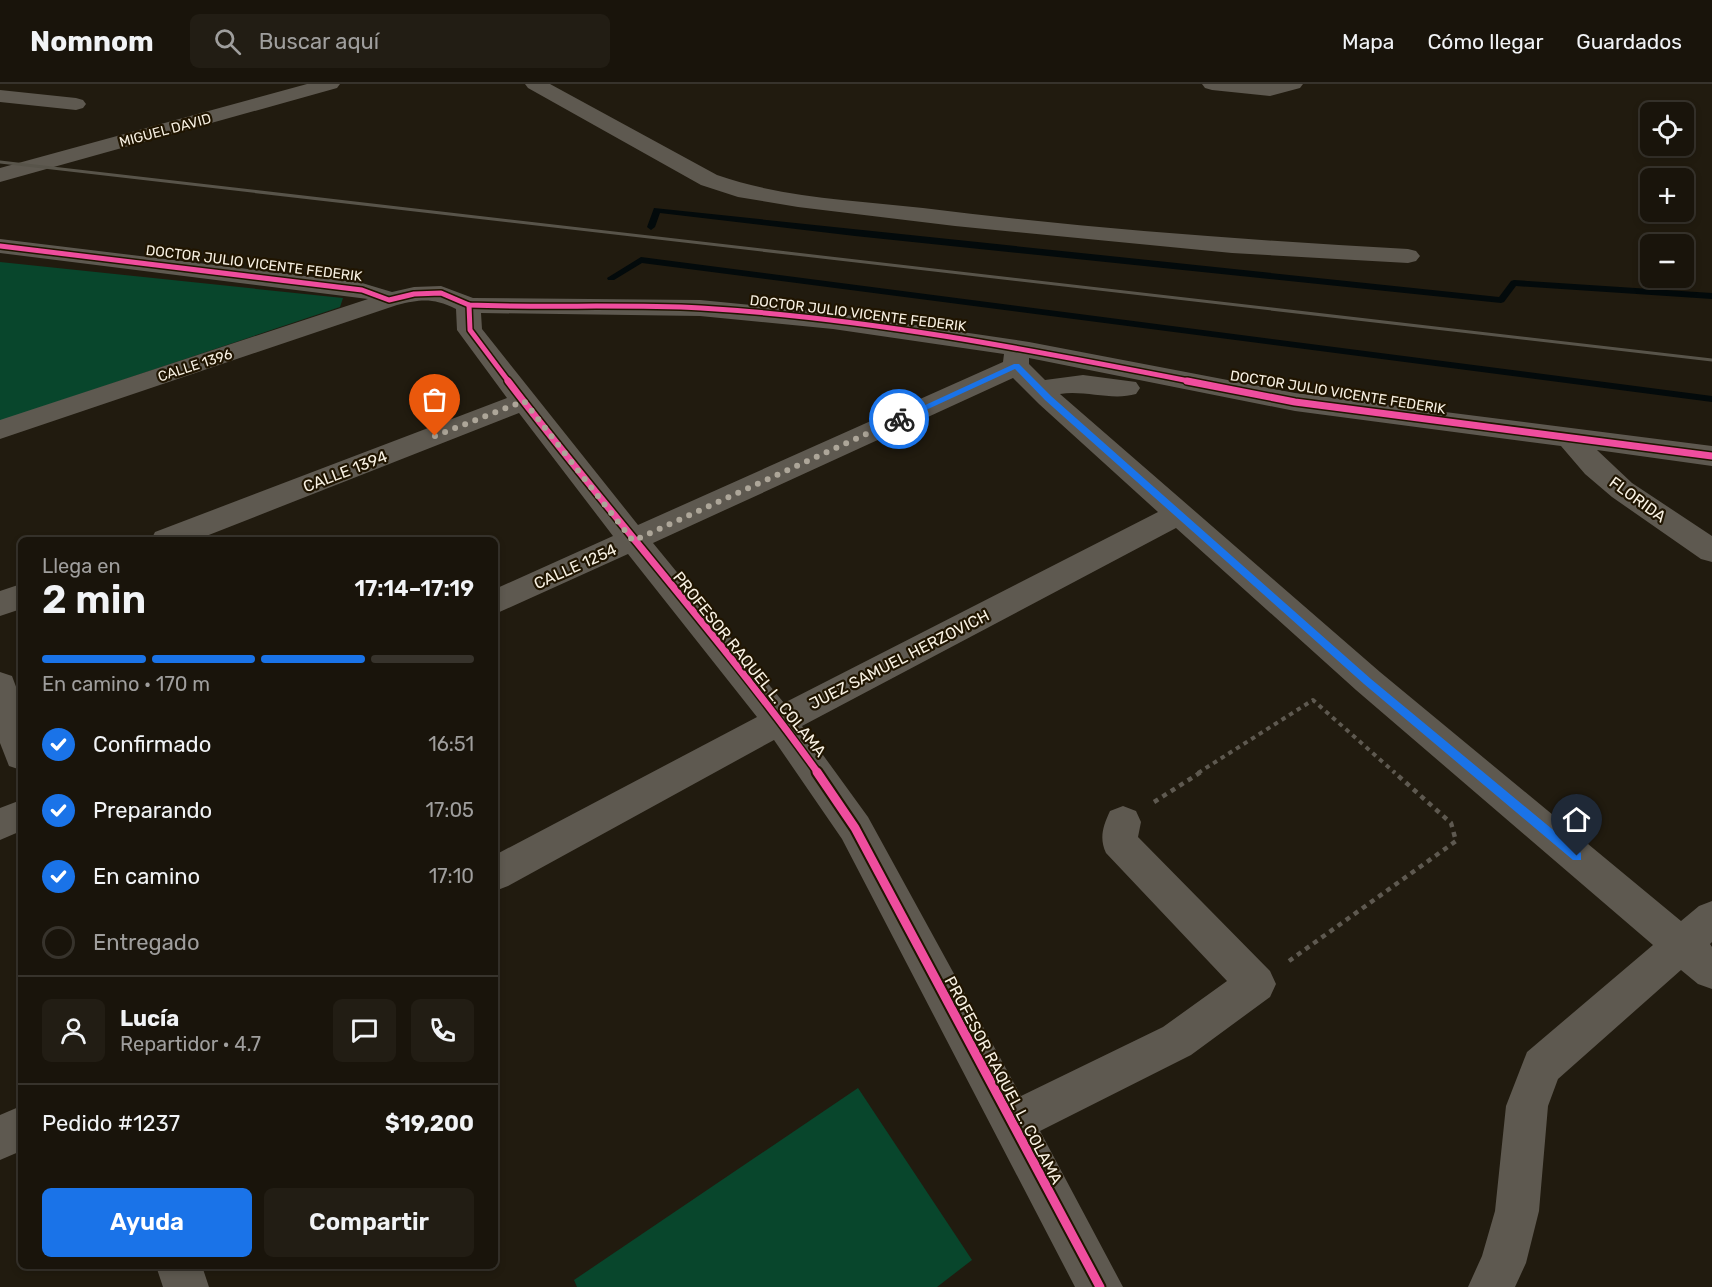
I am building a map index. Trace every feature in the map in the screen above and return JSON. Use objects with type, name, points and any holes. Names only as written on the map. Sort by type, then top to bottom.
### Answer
[{"type":"street","name":"MIGUEL DAVID","points":[[0,175],[330,84]]},
{"type":"street","points":[[535,84],[688,170],[738,190],[798,200],[967,220],[1232,246],[1408,256]]},
{"type":"street","points":[[1212,84],[1270,90],[1293,84]]},
{"type":"street","points":[[0,96],[76,104]]},
{"type":"street","name":"DOCTOR JULIO VICENTE FEDERIK","points":[[0,246],[362,290],[389,300],[414,294],[441,293],[469,304],[700,308],[762,312],[933,334],[1017,357],[1295,402],[1712,456]]},
{"type":"street","name":"CALLE 1396","points":[[0,430],[389,300]]},
{"type":"street","name":"PROFESOR RAQUEL L. COLAMA","points":[[469,304],[470,330],[633,541],[780,721],[819,773],[855,828],[1100,1287]]},
{"type":"street","points":[[1017,357],[1041,391],[1178,514],[1368,681],[1712,971]]},
{"type":"street","name":"CALLE 1254","points":[[498,601],[633,541],[1017,357]]},
{"type":"street","name":"DOCTOR JULIO VICENTE FEDERIK","points":[[1041,391],[1052,385],[1069,383],[1239,392]]},
{"type":"street","name":"CALLE 1394","points":[[174,537],[524,401]]},
{"type":"street","name":"FLORIDA","points":[[1571,439],[1595,467],[1622,490],[1712,551]]},
{"type":"street","name":"JUEZ SAMUEL HERZOVICH","points":[[498,872],[780,721],[1178,514]]},
{"type":"street","points":[[0,604],[18,597]]},
{"type":"street","points":[[0,686],[18,746]]},
{"type":"street","points":[[0,824],[18,815]]},
{"type":"street","points":[[1011,1124],[1177,1041],[1256,984],[1119,842],[1123,822]]},
{"type":"street","points":[[1491,1287],[1503,1263],[1516,1211],[1527,1106],[1542,1066],[1712,918]]},
{"type":"street","points":[[0,1139],[18,1129]]},
{"type":"street","points":[[180,1269],[186,1287]]},
{"type":"path","points":[[1123,822],[1313,700],[1451,823],[1456,841],[1256,984]]},
{"type":"green space","points":[[0,262],[343,298],[340,307],[0,421]]},
{"type":"green space","points":[[858,1088],[972,1260],[937,1287],[577,1287],[574,1280]]},
{"type":"waterway","points":[[651,227],[657,210],[855,233],[1501,300],[1514,283],[1712,296]]},
{"type":"waterway","points":[[611,278],[641,260],[1712,399]]},
{"type":"railway","points":[[0,162],[1712,360]]},
{"type":"cycle path","points":[[0,246],[362,290],[389,300],[414,294],[441,293],[469,305],[700,308],[833,321],[1029,350],[1295,402],[1712,456]]},
{"type":"cycle path","points":[[469,305],[470,330],[595,493],[778,719],[855,828],[1100,1287]]},
{"type":"way so far","points":[[435,436],[524,401],[633,541],[899,419]]},
{"type":"route","points":[[899,419],[1016,366],[1022,375],[1368,681],[1577,856]]}]
